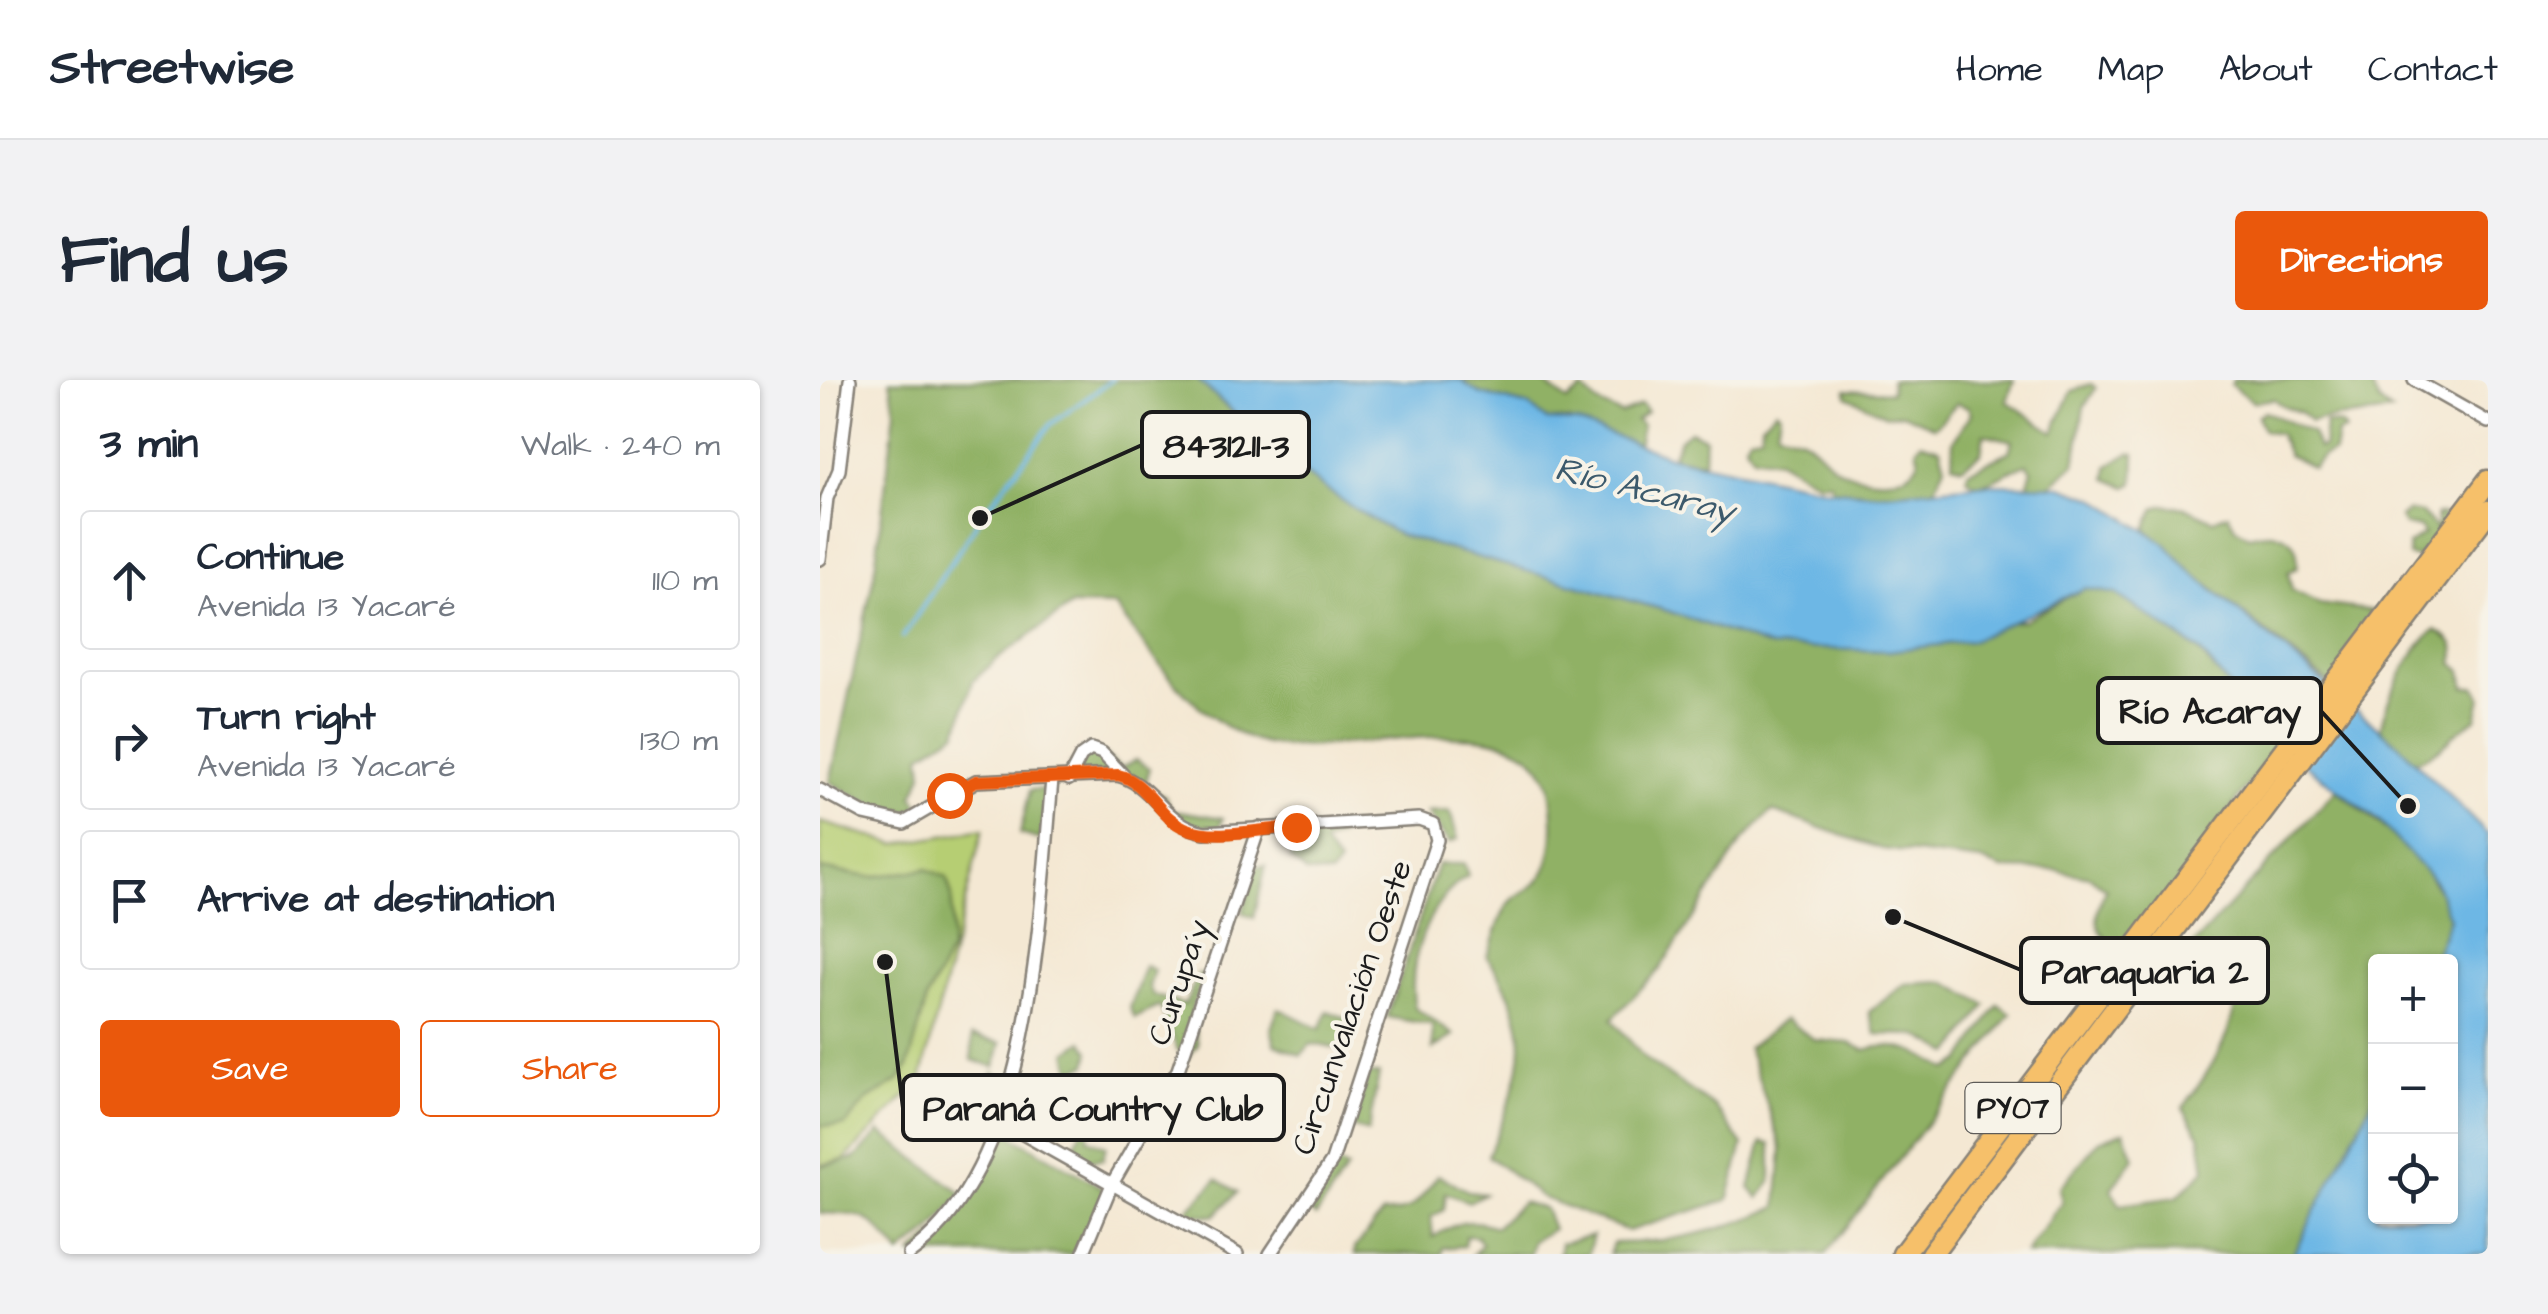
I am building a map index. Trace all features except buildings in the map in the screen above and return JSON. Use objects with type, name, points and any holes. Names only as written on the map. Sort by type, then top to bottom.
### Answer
[{"type":"highway","name":"PY07","points":[[1931,1254],[2488,481]]},
{"type":"highway","name":"PY07","points":[[1904,1254],[2134,970],[2488,511]]},
{"type":"street","points":[[820,560],[824,499],[839,470],[850,380]]},
{"type":"street","points":[[2414,380],[2488,422]]},
{"type":"street","points":[[1069,779],[1081,756],[1091,749],[1102,753],[1183,828],[1205,832],[1260,828]]},
{"type":"street","points":[[820,790],[864,814],[904,822],[976,781],[1124,776]]},
{"type":"street","points":[[909,1254],[948,1222],[964,1200],[1000,1121],[1036,958],[1052,780]]},
{"type":"street","name":"Circunvalación Oeste","points":[[1260,828],[1419,820],[1433,824],[1437,840],[1332,1161],[1270,1254]]},
{"type":"street","name":"Curupa´y","points":[[1084,1254],[1112,1184],[1178,1070],[1260,828]]},
{"type":"street","points":[[1000,1121],[1237,1254]]},
{"type":"green space","points":[[890,380],[1198,380],[1319,484],[1400,535],[1668,611],[1771,647],[2023,621],[2085,588],[2116,594],[2198,650],[2278,744],[2129,949],[2102,934],[2097,919],[2106,889],[2090,877],[2054,870],[2002,869],[1981,861],[1882,849],[1772,811],[1741,843],[1660,969],[1612,1019],[1645,1059],[1715,1107],[1743,1145],[1728,1200],[1628,1231],[1543,1198],[1488,1156],[1517,1077],[1520,1033],[1515,1010],[1487,956],[1507,906],[1544,873],[1553,830],[1551,796],[1538,763],[1510,745],[1471,738],[1426,737],[1289,746],[1256,741],[1213,718],[1194,702],[1115,606],[1072,605],[973,681],[957,732],[921,755],[923,774],[913,796],[919,805],[911,812],[882,811],[830,782],[874,575],[895,411]]},
{"type":"green space","points":[[1460,380],[1542,381],[1567,401],[1583,389],[1597,403],[1621,414],[1641,405],[1647,412],[1636,420],[1642,425],[1638,446],[1567,420],[1547,420],[1529,406],[1479,393]]},
{"type":"green space","points":[[1891,380],[2014,380],[2007,401],[2053,432],[2072,391],[2091,384],[2096,388],[2084,407],[2075,464],[2048,487],[2027,486],[2032,470],[2027,464],[1982,483],[1975,484],[1967,478],[1968,471],[2009,452],[2012,441],[1984,434],[1981,453],[1962,467],[1952,464],[1953,441],[1971,414],[1968,407],[1957,403],[1935,427],[1903,413],[1886,415],[1847,396],[1846,390],[1891,392]]},
{"type":"green space","points":[[2233,380],[2349,380],[2356,385],[2358,380],[2368,380],[2379,402],[2392,412],[2310,422],[2274,399],[2253,402],[2231,385]]},
{"type":"green space","points":[[1776,409],[1780,413],[1777,430],[1805,439],[1836,467],[1857,476],[1882,479],[1904,475],[1919,460],[1916,449],[1921,442],[1940,448],[1945,466],[1934,490],[1879,494],[1832,489],[1830,482],[1818,483],[1778,460],[1753,456],[1745,444],[1749,436],[1761,434],[1762,423]]},
{"type":"green space","points":[[2264,411],[2312,433],[2318,448],[2323,447],[2325,423],[2341,425],[2345,431],[2337,433],[2334,452],[2322,457],[2313,468],[2288,455],[2279,434],[2263,430],[2257,416]]},
{"type":"green space","points":[[1690,431],[1705,438],[1704,462],[1672,457],[1680,439]]},
{"type":"green space","points":[[2135,454],[2134,483],[2127,487],[2107,479],[2108,466]]},
{"type":"green space","points":[[2155,508],[2187,508],[2213,520],[2228,514],[2235,527],[2249,536],[2284,536],[2295,547],[2297,556],[2297,568],[2288,572],[2292,590],[2320,604],[2375,611],[2384,630],[2339,691],[2190,571],[2146,529]]},
{"type":"green space","points":[[2408,511],[2422,513],[2437,531],[2436,515],[2445,515],[2443,526],[2418,558],[2409,556],[2408,545],[2424,534],[2420,528],[2404,525],[2400,518]]},
{"type":"green space","points":[[2435,630],[2452,643],[2453,663],[2462,671],[2465,687],[2475,687],[2481,698],[2476,719],[2433,753],[2416,761],[2381,733],[2382,722],[2408,662]]},
{"type":"green space","points":[[1099,751],[1121,768],[1136,760],[1150,768],[1145,785],[1165,796],[1172,810],[1223,818],[1220,827],[1183,823],[1131,776],[1078,773],[1070,764]]},
{"type":"green space","points":[[1047,789],[1041,840],[1020,834],[1030,790]]},
{"type":"green space","points":[[2336,790],[2387,830],[2419,862],[2442,898],[2449,918],[2436,954],[2368,954],[2368,1109],[2293,1254],[2025,1254],[2062,1202],[2059,1188],[2099,1141],[2124,1131],[2134,1158],[2111,1189],[2120,1205],[2177,1197],[2205,1170],[2200,1135],[2183,1108],[2222,1046],[2240,976],[2203,976],[2186,1001],[2152,990]]},
{"type":"green space","points":[[1450,812],[1458,839],[1449,843],[1427,813]]},
{"type":"green space","points":[[820,822],[896,844],[983,829],[921,1080],[844,1160],[820,1165]]},
{"type":"green space","points":[[1298,829],[1343,834],[1323,844],[1339,864],[1330,875],[1306,872],[1290,858],[1306,840]]},
{"type":"green space","points":[[1438,864],[1464,864],[1468,876],[1431,916],[1417,952],[1415,1008],[1454,1035],[1433,1049],[1432,1025],[1387,1017]]},
{"type":"green space","points":[[1266,865],[1254,918],[1242,913],[1256,867]]},
{"type":"green space","points":[[820,869],[870,877],[927,869],[946,877],[952,896],[951,950],[927,998],[908,1067],[898,1081],[868,1099],[845,1125],[820,1126]]},
{"type":"green space","points":[[1145,966],[1154,970],[1149,987],[1153,995],[1185,1005],[1198,974],[1205,975],[1192,1007],[1198,1045],[1188,1057],[1177,1049],[1160,1006],[1135,1018],[1130,1008]]},
{"type":"green space","points":[[1945,982],[1986,1005],[1951,1054],[1917,1035],[1876,1034],[1869,1012],[1905,984]]},
{"type":"green space","points":[[1998,1005],[2011,1014],[1826,1254],[1609,1254],[1613,1243],[1697,1234],[1777,1207],[1782,1149],[1748,1048],[1785,1019],[1815,1040],[1849,1043],[1864,1050],[1898,1047],[1948,1070],[1962,1060]]},
{"type":"green space","points":[[1278,1008],[1320,1029],[1328,1011],[1354,1021],[1343,1049],[1311,1044],[1301,1055],[1275,1044],[1271,1029]]},
{"type":"green space","points":[[972,1036],[1001,1043],[995,1067],[972,1060]]},
{"type":"green space","points":[[1083,1041],[1090,1051],[1087,1065],[1071,1070],[1067,1052]]},
{"type":"green space","points":[[993,1072],[1011,1082],[999,1112],[970,1111],[985,1094]]},
{"type":"green space","points":[[1369,1074],[1379,1074],[1368,1132],[1351,1127]]},
{"type":"green space","points":[[1095,1098],[1108,1109],[1088,1128],[1088,1139],[1106,1146],[1103,1159],[1074,1162],[1073,1148],[1083,1128],[1072,1119]]},
{"type":"green space","points":[[880,1132],[963,1194],[932,1230],[900,1254],[868,1220],[820,1213],[820,1166],[855,1158]]},
{"type":"green space","points":[[1005,1132],[1107,1190],[1081,1254],[912,1254],[957,1216]]},
{"type":"green space","points":[[1762,1142],[1771,1144],[1771,1182],[1759,1198],[1750,1188]]},
{"type":"green space","points":[[1334,1163],[1347,1169],[1316,1216],[1307,1209]]},
{"type":"green space","points":[[1438,1175],[1470,1192],[1484,1194],[1469,1202],[1446,1193],[1444,1210],[1431,1217],[1433,1237],[1463,1223],[1496,1227],[1522,1202],[1545,1209],[1553,1229],[1533,1241],[1530,1254],[1473,1254],[1482,1245],[1477,1237],[1466,1236],[1464,1246],[1443,1248],[1442,1254],[1355,1254],[1355,1248],[1383,1213],[1409,1208]]},
{"type":"green space","points":[[1217,1179],[1238,1192],[1214,1216],[1184,1214]]},
{"type":"green space","points":[[1593,1235],[1588,1254],[1559,1254],[1561,1243]]},
{"type":"water","name":"Río Acaray","points":[[1198,380],[1460,380],[1479,393],[1529,406],[1547,420],[1577,422],[1672,457],[1826,489],[1878,494],[1988,484],[2061,486],[2095,498],[2165,543],[2190,571],[2400,746],[2488,835],[2488,1254],[2293,1254],[2368,1109],[2368,1224],[2458,1224],[2458,954],[2436,954],[2449,918],[2435,882],[2379,821],[2278,744],[2199,650],[2116,594],[2085,588],[1971,641],[1888,651],[1771,647],[1668,611],[1400,535],[1319,484]]},
{"type":"waterway","points":[[903,637],[980,518],[1051,424],[1112,380]]},
{"type":"place","name":"8431211-3","points":[[980,518]]},
{"type":"place","name":"Río Acaray","points":[[2408,806]]},
{"type":"place","name":"Paraquaria 2","points":[[1893,917]]},
{"type":"place","name":"Paraná Country Club","points":[[885,962]]},
{"type":"route","points":[[949,795],[976,781],[1118,775],[1138,784],[1183,828],[1205,832],[1296,827]]}]
